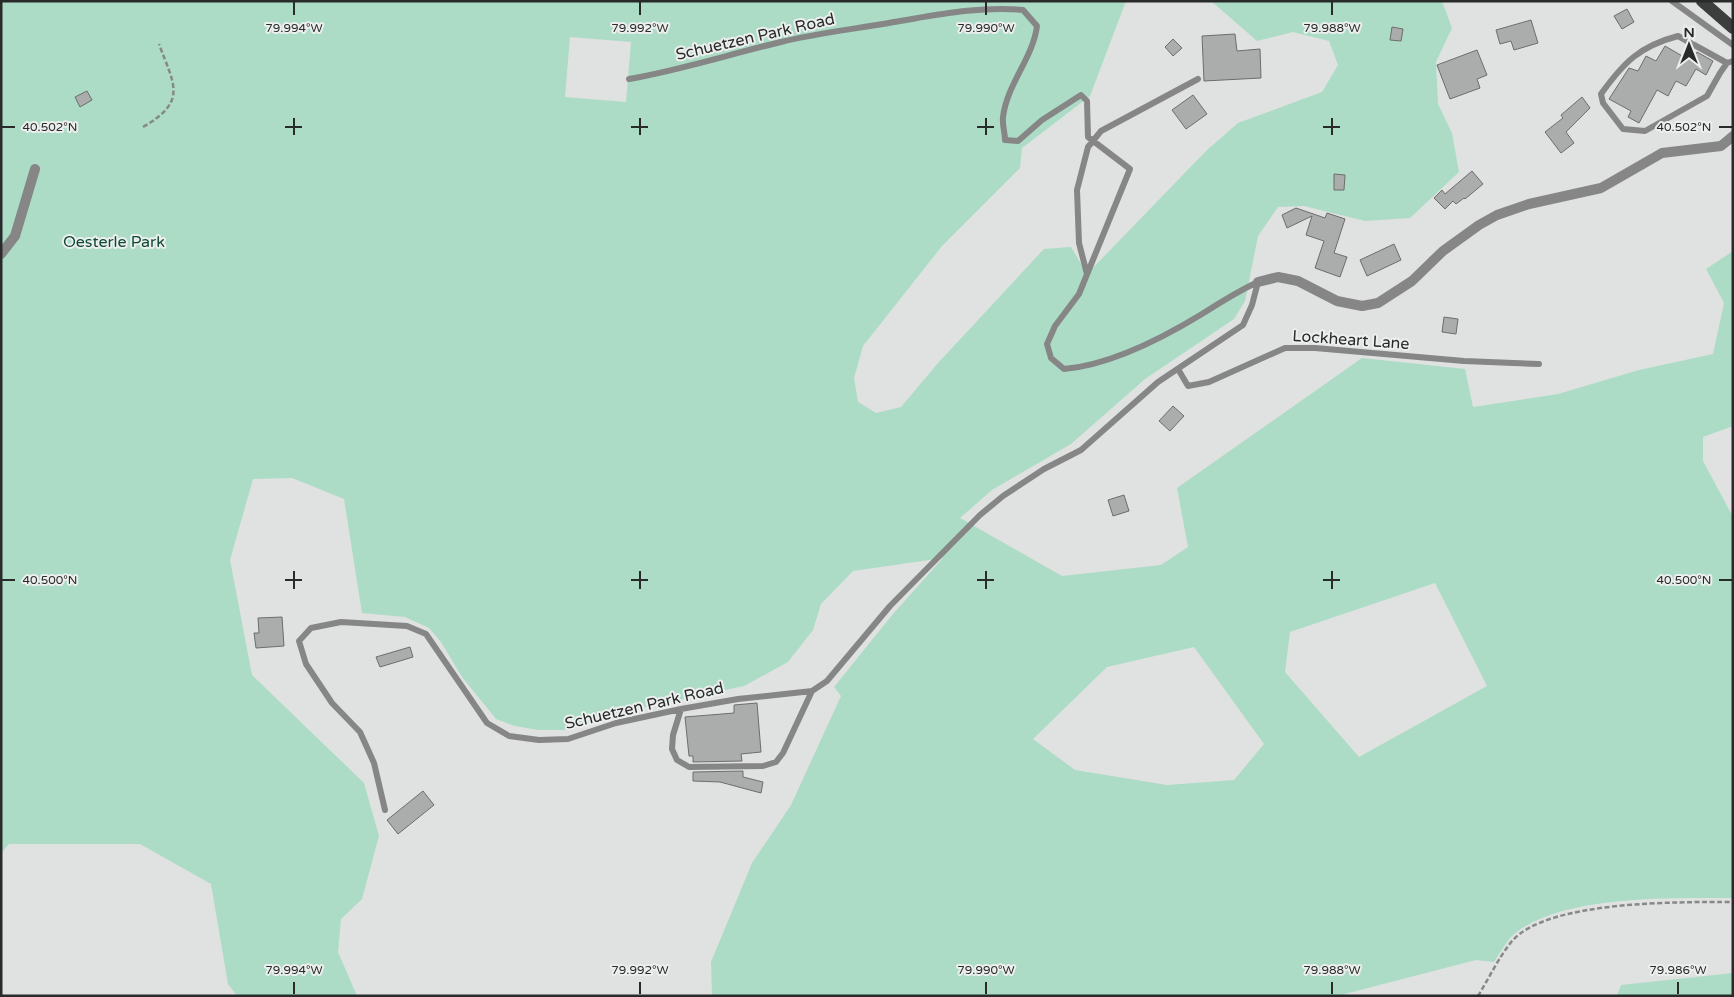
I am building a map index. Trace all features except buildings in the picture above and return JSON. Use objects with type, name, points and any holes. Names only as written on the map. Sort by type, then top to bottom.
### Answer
[{"type":"main road","points":[[1702,1],[1733,28]]},
{"type":"street","points":[[1258,282],[1278,277],[1298,282],[1337,301],[1362,306],[1378,303],[1412,281],[1444,251],[1479,225],[1497,215],[1529,204],[1601,188],[1662,153],[1721,146],[1733,136]]},
{"type":"street","points":[[1,254],[15,236],[35,169]]},
{"type":"lane","points":[[1672,1],[1733,45]]},
{"type":"lane","name":"Schuetzen Park Road","points":[[629,79],[666,73],[781,42],[830,32],[957,11],[999,8],[1022,10],[1037,26],[1035,42],[1017,77],[1003,117],[1005,140],[1018,141],[1042,120],[1081,95],[1086,101],[1088,137],[1092,141]]},
{"type":"lane","points":[[1678,36],[1730,62],[1707,96],[1645,131],[1623,129],[1603,103],[1601,94],[1620,67],[1637,53],[1657,42],[1678,36]]},
{"type":"lane","points":[[1087,274],[1079,243],[1077,190],[1088,147],[1101,130],[1198,79]]},
{"type":"lane","points":[[1092,141],[1130,169],[1079,294],[1055,326],[1047,344],[1050,358],[1064,369],[1087,367],[1138,346],[1200,315],[1236,291],[1258,282]]},
{"type":"lane","points":[[681,709],[673,735],[672,750],[677,760],[689,767],[763,766],[776,762],[783,753],[812,691],[827,681],[890,606],[980,515],[1036,474],[1081,450],[1158,382],[1243,325],[1252,305],[1258,282]]},
{"type":"lane","name":"Lockheart Lane","points":[[1178,369],[1188,386],[1209,382],[1285,348],[1315,348],[1540,364]]},
{"type":"lane","name":"Schuetzen Park Road","points":[[385,810],[374,763],[360,732],[332,703],[306,664],[299,641],[311,628],[341,622],[362,622],[407,626],[426,634],[487,723],[509,736],[539,740],[568,739],[616,723],[681,709],[738,699],[812,691]]},
{"type":"path","points":[[143,127],[159,118],[170,107],[174,96],[174,85],[159,44]]},
{"type":"path","points":[[1478,996],[1513,940],[1536,924],[1583,911],[1649,902],[1733,902]]},
{"type":"green space","name":"Oesterle Park","points":[[1,1],[1126,1],[1090,96],[1022,148],[1020,168],[942,246],[863,346],[854,378],[858,402],[876,413],[901,407],[938,363],[1044,249],[1071,247],[1087,274],[1206,151],[1238,123],[1322,92],[1338,65],[1329,41],[1293,32],[1257,41],[1211,1],[1442,1],[1452,28],[1436,62],[1438,104],[1452,133],[1459,172],[1410,218],[1365,221],[1304,206],[1278,207],[1258,236],[1245,301],[1234,319],[1145,379],[1071,444],[992,490],[960,518],[1062,576],[1161,565],[1188,547],[1177,488],[1362,358],[1465,369],[1473,407],[1558,394],[1639,370],[1713,354],[1724,303],[1706,269],[1733,251],[1733,426],[1703,437],[1703,461],[1733,517],[1733,898],[1616,901],[1556,913],[1531,923],[1511,937],[1494,962],[1476,960],[1337,996],[712,996],[711,962],[752,863],[791,805],[841,696],[834,687],[893,614],[943,558],[853,571],[821,604],[813,630],[788,662],[744,686],[613,714],[569,730],[538,730],[515,726],[496,719],[462,677],[441,642],[429,628],[405,617],[362,613],[344,499],[292,478],[253,479],[230,560],[252,675],[364,783],[379,836],[362,899],[341,919],[338,952],[357,996],[237,996],[228,984],[211,884],[140,844],[9,844],[1,853]],"holes":[[[570,37],[631,42],[626,102],[565,97]],[[1435,583],[1487,686],[1359,757],[1285,672],[1290,632]],[[1194,647],[1264,744],[1234,780],[1167,785],[1075,770],[1033,739],[1107,667]]]},
{"type":"green space","points":[[1733,973],[1733,996],[1617,996],[1621,985]]}]
